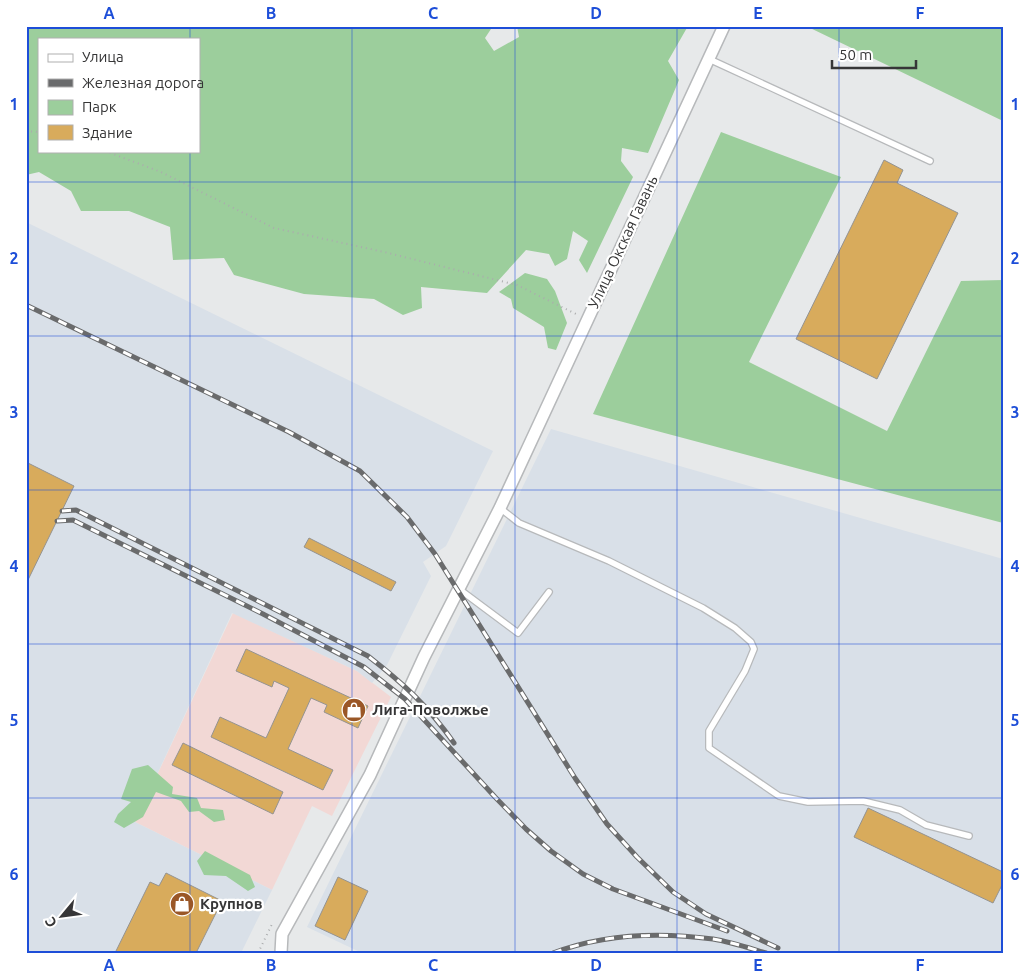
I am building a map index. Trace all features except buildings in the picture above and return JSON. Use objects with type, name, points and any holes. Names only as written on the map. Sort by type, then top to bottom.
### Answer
[{"type":"street","name":"Улица Окская Гавань","points":[[281,953],[282,934],[370,775],[424,657],[500,508],[586,319],[724,26]]},
{"type":"lane","points":[[709,59],[930,161]]},
{"type":"lane","points":[[500,508],[519,523],[609,561],[703,608],[736,628],[751,642],[754,649],[745,671],[709,731],[709,748],[720,757],[779,796],[808,802],[863,801],[900,810],[926,825],[969,836]]},
{"type":"lane","points":[[459,589],[518,633],[550,592]]},
{"type":"path","points":[[108,152],[161,172],[274,228],[384,252],[517,285],[586,319]]},
{"type":"path","points":[[258,953],[274,922]]},
{"type":"shaded area","points":[[26,222],[493,451],[446,546],[423,562],[431,576],[387,665],[372,683],[357,671],[232,613],[135,822],[272,890],[241,953],[26,953]]},
{"type":"shaded area","points":[[551,429],[1003,559],[1003,953],[362,953],[307,927]]},
{"type":"shaded area","points":[[233,613],[357,671],[391,697],[332,816],[312,806],[272,890],[135,822]]},
{"type":"green space","points":[[26,26],[493,26],[485,38],[494,51],[519,37],[517,26],[688,26],[668,61],[679,80],[648,153],[622,148],[621,161],[633,177],[587,273],[579,260],[588,241],[573,231],[567,259],[555,266],[549,254],[526,250],[487,293],[421,287],[422,308],[403,315],[374,299],[304,294],[234,275],[224,258],[173,260],[170,227],[129,211],[81,211],[71,191],[39,172],[26,175]]},
{"type":"green space","points":[[806,26],[1003,26],[1003,121]]},
{"type":"green space","points":[[721,132],[841,177],[749,362],[887,431],[961,281],[1003,280],[1003,523],[593,414]]},
{"type":"green space","points":[[525,273],[547,279],[555,291],[567,323],[556,350],[548,348],[544,327],[513,308],[511,299],[499,292]]},
{"type":"green space","points":[[148,765],[173,787],[172,794],[197,798],[201,808],[223,810],[225,820],[214,822],[199,811],[189,812],[181,801],[156,792],[143,817],[124,828],[114,822],[118,814],[131,802],[121,799],[132,769]]},
{"type":"green space","points":[[205,851],[250,875],[255,887],[248,891],[226,876],[204,875],[197,861]]},
{"type":"railway","points":[[26,305],[289,432],[360,471],[407,517],[435,554],[575,778],[607,824],[673,892],[706,914],[778,948]]},
{"type":"railway","points":[[62,511],[76,510],[368,656],[415,696],[454,743]]},
{"type":"railway","points":[[57,521],[73,520],[263,614],[364,667],[405,699],[495,797],[526,829],[551,851],[583,874],[613,889],[727,931]]},
{"type":"railway","points":[[553,953],[612,938],[652,935],[713,939],[766,953]]},
{"type":"place","name":"Лига-Поволжье","points":[[354,710]]},
{"type":"place","name":"Крупнов","points":[[182,904]]}]
